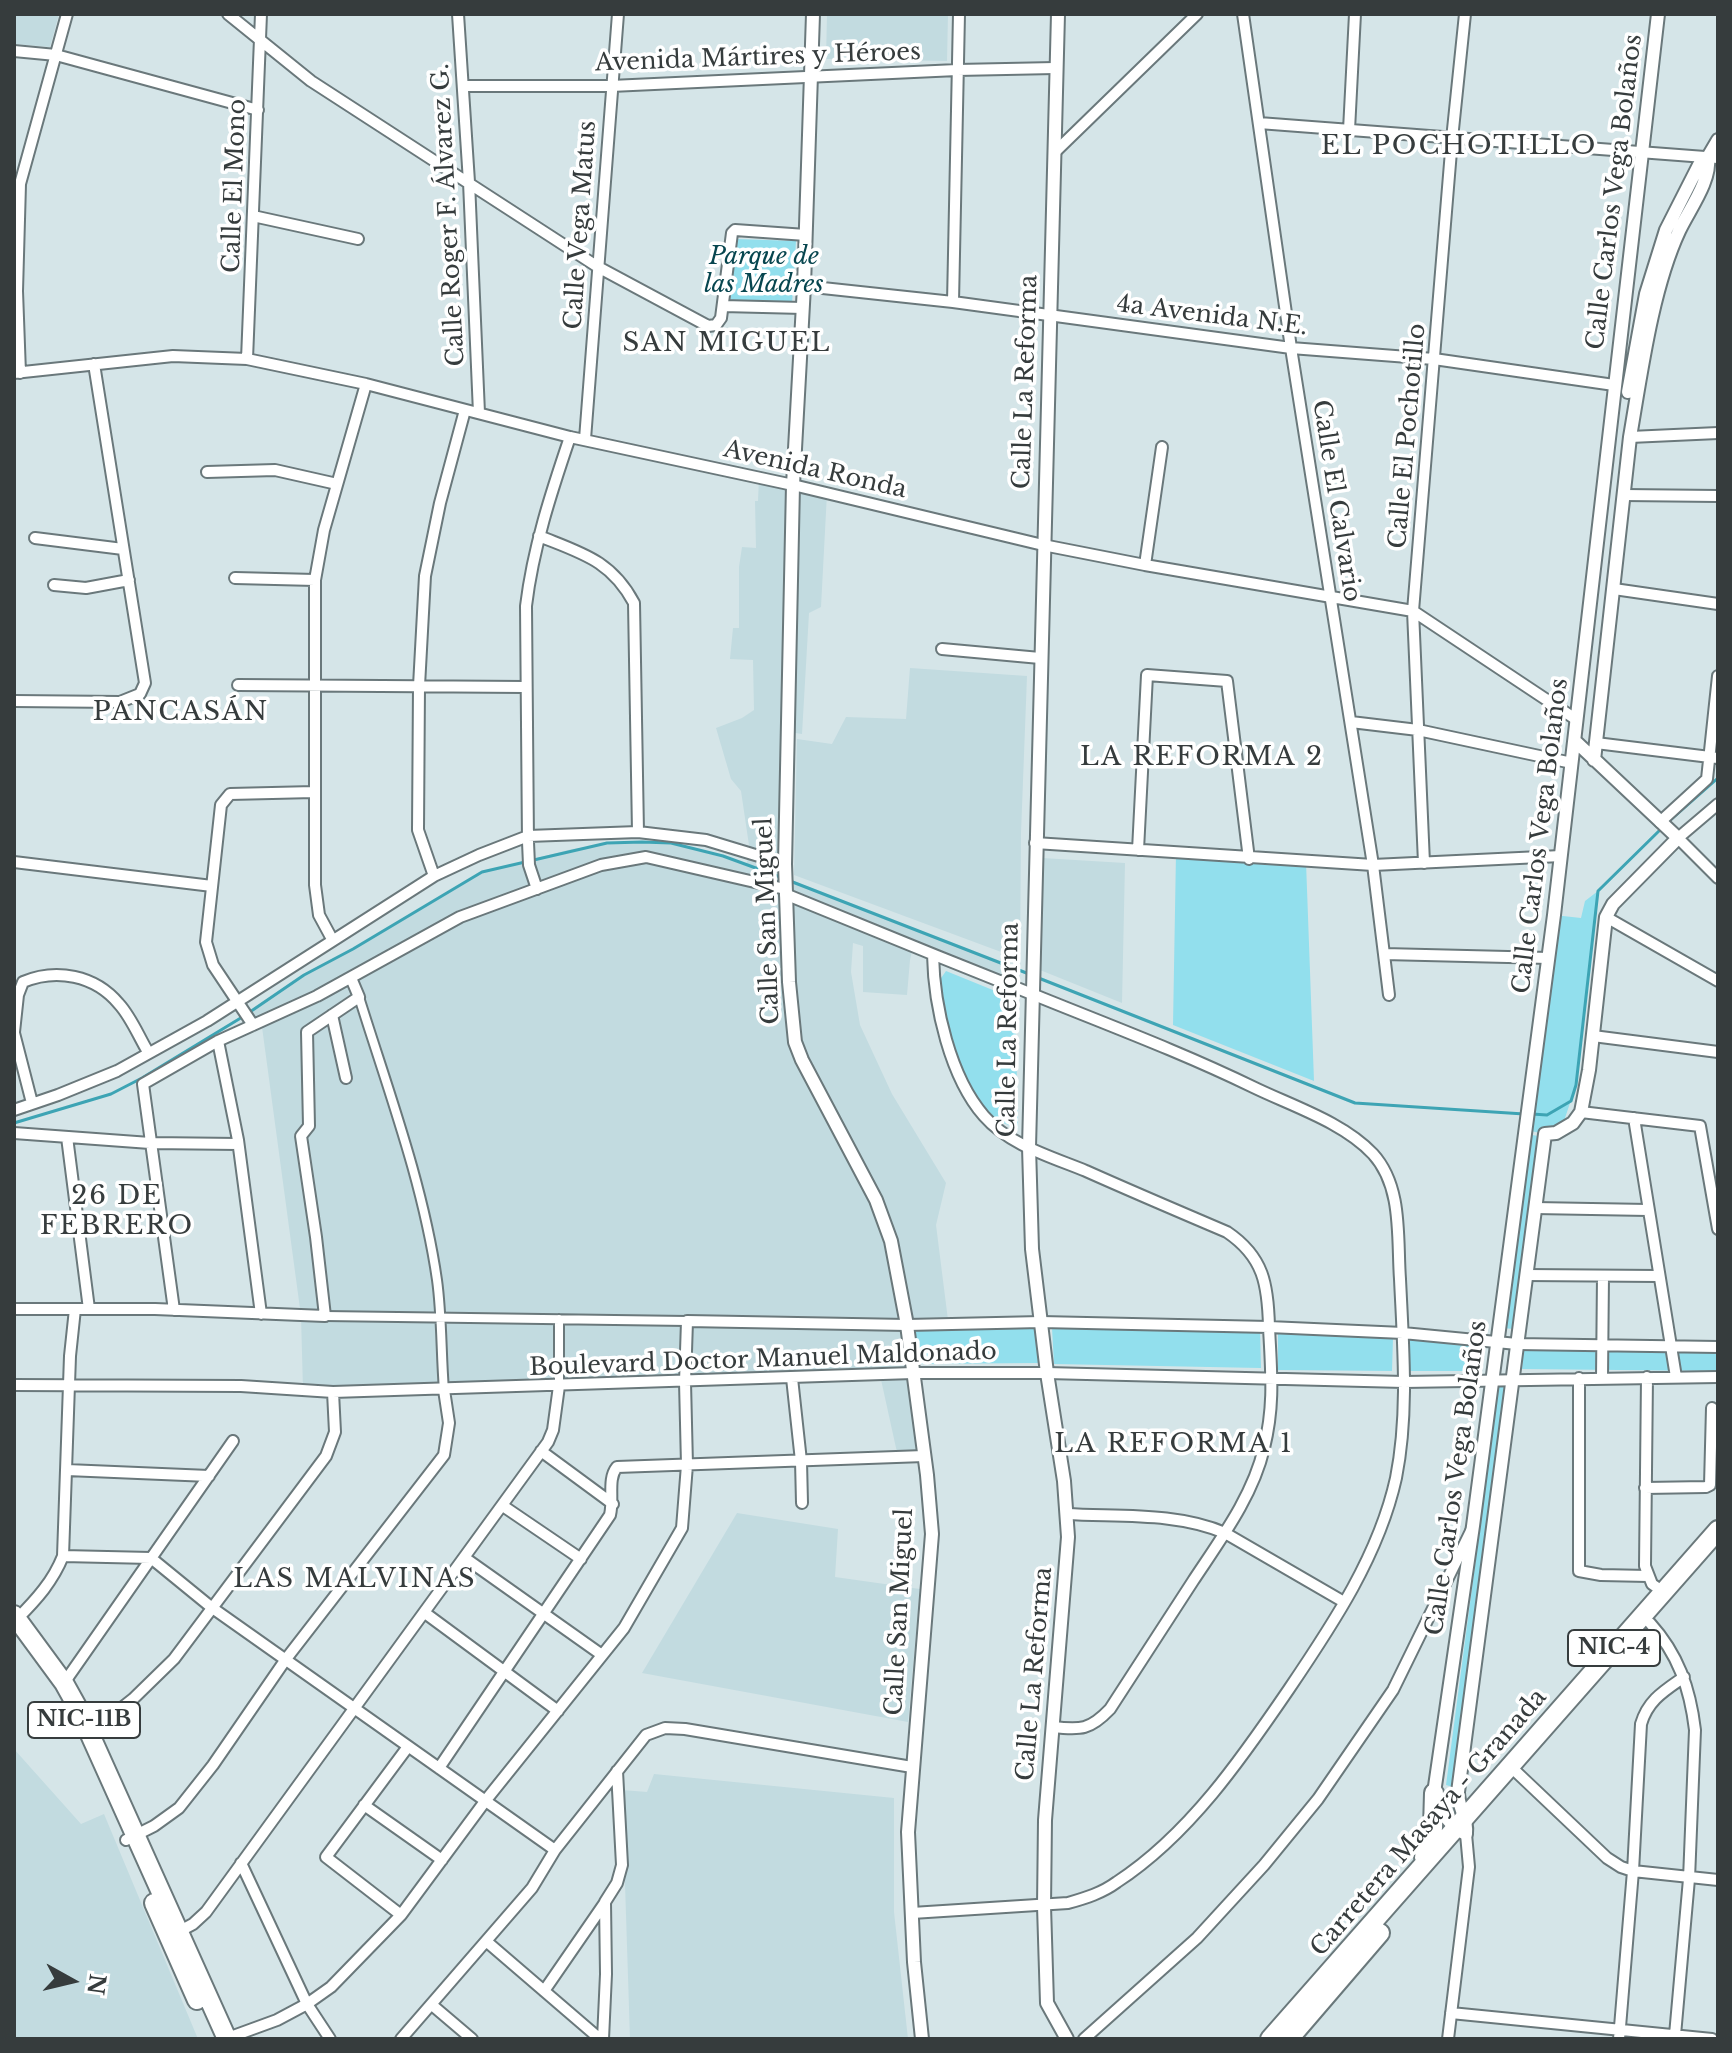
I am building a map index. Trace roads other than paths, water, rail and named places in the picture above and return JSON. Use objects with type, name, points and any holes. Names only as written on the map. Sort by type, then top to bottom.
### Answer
[{"type":"highway","name":"Carretera Masaya - Granada","points":[[1514,1770],[1662,1591],[1718,1530]]},
{"type":"highway","name":"Carretera Masaya - Granada","points":[[1270,2039],[1417,1873],[1650,1623],[1718,1545]]},
{"type":"highway","name":"NIC-11B","points":[[15,1622],[64,1683],[90,1733],[215,2039]]},
{"type":"highway","name":"NIC-11B","points":[[15,1622],[74,1721],[180,1931],[226,2039]]},
{"type":"highway","points":[[1417,1873],[1433,1828],[1434,1793]]},
{"type":"highway","name":"Carretera Masaya - Granada","points":[[1289,2039],[1462,1826]]},
{"type":"street","points":[[17,373],[20,184],[67,14]]},
{"type":"street","points":[[228,14],[311,81],[598,267],[708,326],[716,325],[723,306],[732,233],[735,230],[806,235]]},
{"type":"street","name":"Calle El Mono","points":[[247,359],[261,14]]},
{"type":"street","name":"Calle Roger F. Álvarez G.","points":[[458,14],[479,413]]},
{"type":"street","name":"Calle Vega Matus","points":[[585,439],[618,14]]},
{"type":"street","name":"Calle San Miguel","points":[[813,14],[804,286],[793,485],[785,889],[795,1042],[882,1213],[891,1241],[907,1325],[924,1456],[932,1534],[908,1832],[922,2039]]},
{"type":"street","points":[[953,302],[959,14]]},
{"type":"street","name":"Calle La Reforma","points":[[1058,14],[1029,1147],[1032,1249],[1068,1537],[1045,1820],[1044,1906],[1047,2003],[1067,2039]]},
{"type":"street","points":[[1054,153],[1197,14]]},
{"type":"street","name":"Calle El Calvario","points":[[1243,14],[1291,348],[1373,865],[1389,995]]},
{"type":"street","points":[[1349,130],[1355,14]]},
{"type":"street","name":"Calle El Pochotillo","points":[[1424,863],[1413,611],[1465,14]]},
{"type":"street","name":"Calle Carlos Vega Bolaños","points":[[1434,1793],[1549,958],[1658,14]]},
{"type":"street","points":[[14,51],[56,55],[258,110]]},
{"type":"street","name":"Avenida Mártires y Héroes","points":[[463,86],[611,86],[1055,68]]},
{"type":"street","points":[[1259,123],[1713,157]]},
{"type":"street","name":"Calle Carlos Vega Bolaños","points":[[1594,760],[1646,294],[1666,230],[1699,165],[1713,157],[1718,140]]},
{"type":"street","points":[[253,216],[358,239]]},
{"type":"street","name":"4a Avenida N.E.","points":[[804,286],[953,302],[1291,348],[1434,359],[1614,388]]},
{"type":"street","points":[[723,306],[803,308]]},
{"type":"street","name":"Avenida Ronda","points":[[17,373],[173,356],[247,359],[366,384],[570,437],[793,485],[1043,545],[1413,611],[1577,720]]},
{"type":"street","points":[[14,701],[120,702],[140,694],[145,683],[94,364]]},
{"type":"street","points":[[332,939],[319,915],[315,885],[315,580],[337,484],[366,384]]},
{"type":"street","points":[[1614,388],[1633,393]]},
{"type":"street","points":[[434,876],[418,830],[419,686],[425,576],[440,503],[465,410]]},
{"type":"street","points":[[1630,437],[1718,433]]},
{"type":"street","points":[[537,886],[529,865],[526,606],[529,574],[570,437]]},
{"type":"street","points":[[1145,565],[1162,447]]},
{"type":"street","points":[[207,472],[275,470],[337,484]]},
{"type":"street","points":[[1624,495],[1718,496]]},
{"type":"street","points":[[539,536],[607,566],[623,582],[634,603],[638,832]]},
{"type":"street","points":[[35,538],[123,549]]},
{"type":"street","points":[[235,578],[315,580]]},
{"type":"street","points":[[54,585],[94,587],[129,580]]},
{"type":"street","points":[[1614,589],[1718,604]]},
{"type":"street","points":[[942,649],[1040,658]]},
{"type":"street","points":[[1138,850],[1147,675],[1227,681],[1249,859]]},
{"type":"street","points":[[1662,823],[1707,779],[1714,757],[1718,676]]},
{"type":"street","points":[[238,685],[525,687]]},
{"type":"street","points":[[1351,722],[1418,730],[1572,763]]},
{"type":"street","points":[[1575,741],[1715,873]]},
{"type":"street","points":[[1596,743],[1714,757]]},
{"type":"street","points":[[252,1022],[213,965],[206,942],[221,805],[230,794],[314,792]]},
{"type":"street","points":[[1527,1120],[1545,1134],[1556,1133],[1573,1123],[1581,1112],[1606,917],[1613,904],[1676,837],[1718,804]]},
{"type":"street","points":[[14,1110],[117,1071],[239,1005],[332,939],[434,876],[479,855],[528,839],[638,832],[706,840],[785,866]]},
{"type":"street","points":[[1035,843],[1373,865],[1561,856]]},
{"type":"street","points":[[174,1310],[143,1084],[252,1022],[351,978],[460,917],[537,886],[601,865],[646,857],[785,889],[933,955],[1179,1052],[1348,1134],[1367,1149],[1386,1174],[1395,1203],[1404,1382],[1399,1454],[1392,1494],[1365,1564],[1344,1602],[1261,1730],[1218,1786],[1161,1847],[1117,1882],[1090,1897],[1044,1906],[912,1913]]},
{"type":"street","points":[[14,862],[212,886]]},
{"type":"street","points":[[1606,917],[1718,981]]},
{"type":"street","points":[[1384,954],[1549,958]]},
{"type":"street","points":[[933,955],[939,1018],[946,1042],[970,1095],[985,1117],[1007,1135],[1029,1147],[1227,1232],[1240,1241],[1254,1258],[1266,1283],[1269,1299],[1273,1378],[1264,1451],[1250,1486],[1225,1533],[1110,1709],[1094,1724],[1084,1728],[1053,1727]]},
{"type":"street","points":[[32,1103],[14,1032],[18,995],[23,982],[39,975],[71,975],[97,985],[119,1004],[148,1052]]},
{"type":"street","points":[[132,1837],[179,1808],[213,1765],[286,1659],[444,1455],[449,1423],[437,1282],[415,1175],[351,978]]},
{"type":"street","points":[[14,1309],[174,1310],[325,1316],[301,1136],[309,1126],[307,1032],[359,997]]},
{"type":"street","points":[[332,1015],[346,1078]]},
{"type":"street","points":[[1593,1036],[1718,1052]]},
{"type":"street","points":[[218,1041],[238,1144],[261,1314]]},
{"type":"street","points":[[1581,1112],[1700,1126],[1718,1229]]},
{"type":"street","points":[[1634,1118],[1676,1377]]},
{"type":"street","points":[[14,1133],[150,1143],[238,1144]]},
{"type":"street","name":"Calle Carlos Vega Bolaños","points":[[1462,1826],[1458,1792],[1545,1134]]},
{"type":"street","points":[[67,1137],[89,1309]]},
{"type":"street","points":[[1535,1208],[1648,1210]]},
{"type":"street","points":[[1526,1275],[1659,1276]]},
{"type":"street","points":[[1602,1377],[1603,1276]]},
{"type":"street","points":[[15,1622],[55,1575],[63,1556],[75,1309]]},
{"type":"street","name":"Boulevard Doctor Manuel Maldonado","points":[[325,1316],[439,1320],[907,1325],[1041,1322],[1269,1327],[1403,1333],[1517,1344],[1718,1347]]},
{"type":"street","points":[[180,1931],[206,1912],[541,1451],[553,1430],[559,1386],[559,1319]]},
{"type":"street","points":[[226,2039],[277,2020],[331,1987],[401,1915],[486,1800],[624,1628],[682,1528],[687,1465],[687,1321]]},
{"type":"street","name":"Boulevard Doctor Manuel Maldonado","points":[[14,1385],[241,1386],[333,1392],[913,1373],[1047,1373],[1404,1382],[1718,1377]]},
{"type":"street","points":[[1647,1377],[1645,1566],[1648,1576],[1662,1591]]},
{"type":"street","points":[[792,1378],[802,1503]]},
{"type":"street","points":[[1579,1378],[1579,1571],[1648,1576]]},
{"type":"street","points":[[90,1733],[133,1699],[174,1659],[326,1456],[335,1432],[333,1392]]},
{"type":"street","points":[[1645,1488],[1710,1485],[1712,1408]]},
{"type":"street","points":[[64,1683],[233,1441]]},
{"type":"street","points":[[541,1451],[613,1504]]},
{"type":"street","points":[[439,1768],[610,1515],[613,1504],[612,1475],[617,1467],[924,1456]]},
{"type":"street","points":[[67,1470],[209,1476]]},
{"type":"street","points":[[503,1506],[581,1559]]},
{"type":"street","points":[[1067,1514],[1185,1520],[1206,1524],[1344,1602]]},
{"type":"street","points":[[1084,2039],[1197,1938],[1264,1865],[1318,1799],[1393,1690],[1473,1526]]},
{"type":"street","points":[[63,1556],[151,1558],[211,1607],[555,1850]]},
{"type":"street","points":[[465,1558],[602,1655]]},
{"type":"street","points":[[425,1613],[558,1711]]},
{"type":"street","points":[[1650,1623],[1666,1641],[1684,1677],[1695,1730],[1689,1879],[1675,2035]]},
{"type":"street","points":[[1620,2035],[1641,1724],[1645,1710],[1653,1699],[1684,1677]]},
{"type":"street","points":[[401,2039],[532,1888],[555,1850],[646,1735],[665,1728],[685,1729],[912,1767]]},
{"type":"street","points":[[401,1915],[326,1857],[407,1748]]},
{"type":"street","points":[[1514,1770],[1607,1858],[1621,1867],[1689,1879],[1718,1880]]},
{"type":"street","points":[[544,1991],[617,1883],[622,1865],[617,1771]]},
{"type":"street","points":[[1434,1793],[1439,1808],[1462,1826],[1469,1867],[1448,2039]]},
{"type":"street","points":[[364,1805],[442,1860]]},
{"type":"street","points":[[241,1863],[307,2004],[330,2039]]},
{"type":"street","points":[[602,2039],[606,1974],[605,1902]]},
{"type":"street","points":[[486,1941],[602,2039]]},
{"type":"street","points":[[432,2005],[472,2039]]},
{"type":"street","points":[[1451,2013],[1620,2035],[1712,2039]]},
{"type":"waterway","points":[[1667,823],[1718,778]]},
{"type":"waterway","points":[[1532,1114],[1547,1115],[1571,1101],[1576,1085],[1598,891],[1662,828]]},
{"type":"waterway","points":[[14,1123],[111,1094],[142,1078],[244,1016],[304,975],[482,872],[607,843],[642,842],[671,843],[723,856],[783,878]]},
{"type":"waterway","points":[[790,881],[1029,974]]},
{"type":"waterway","points":[[1036,977],[1355,1103],[1524,1114]]},
{"type":"district","name":"EL POCHOTILLO","points":[[1459,147]]},
{"type":"district","name":"SAN MIGUEL","points":[[727,344]]},
{"type":"district","name":"PANCASÁN","points":[[181,713]]},
{"type":"district","name":"LA REFORMA 2","points":[[1202,758]]},
{"type":"district","name":"26 DE FEBRERO","points":[[117,1212]]},
{"type":"district","name":"LA REFORMA 1","points":[[1174,1445]]},
{"type":"district","name":"LAS MALVINAS","points":[[355,1580]]},
{"type":"park label","name":"Parque de las Madres","points":[[764,271]]}]
